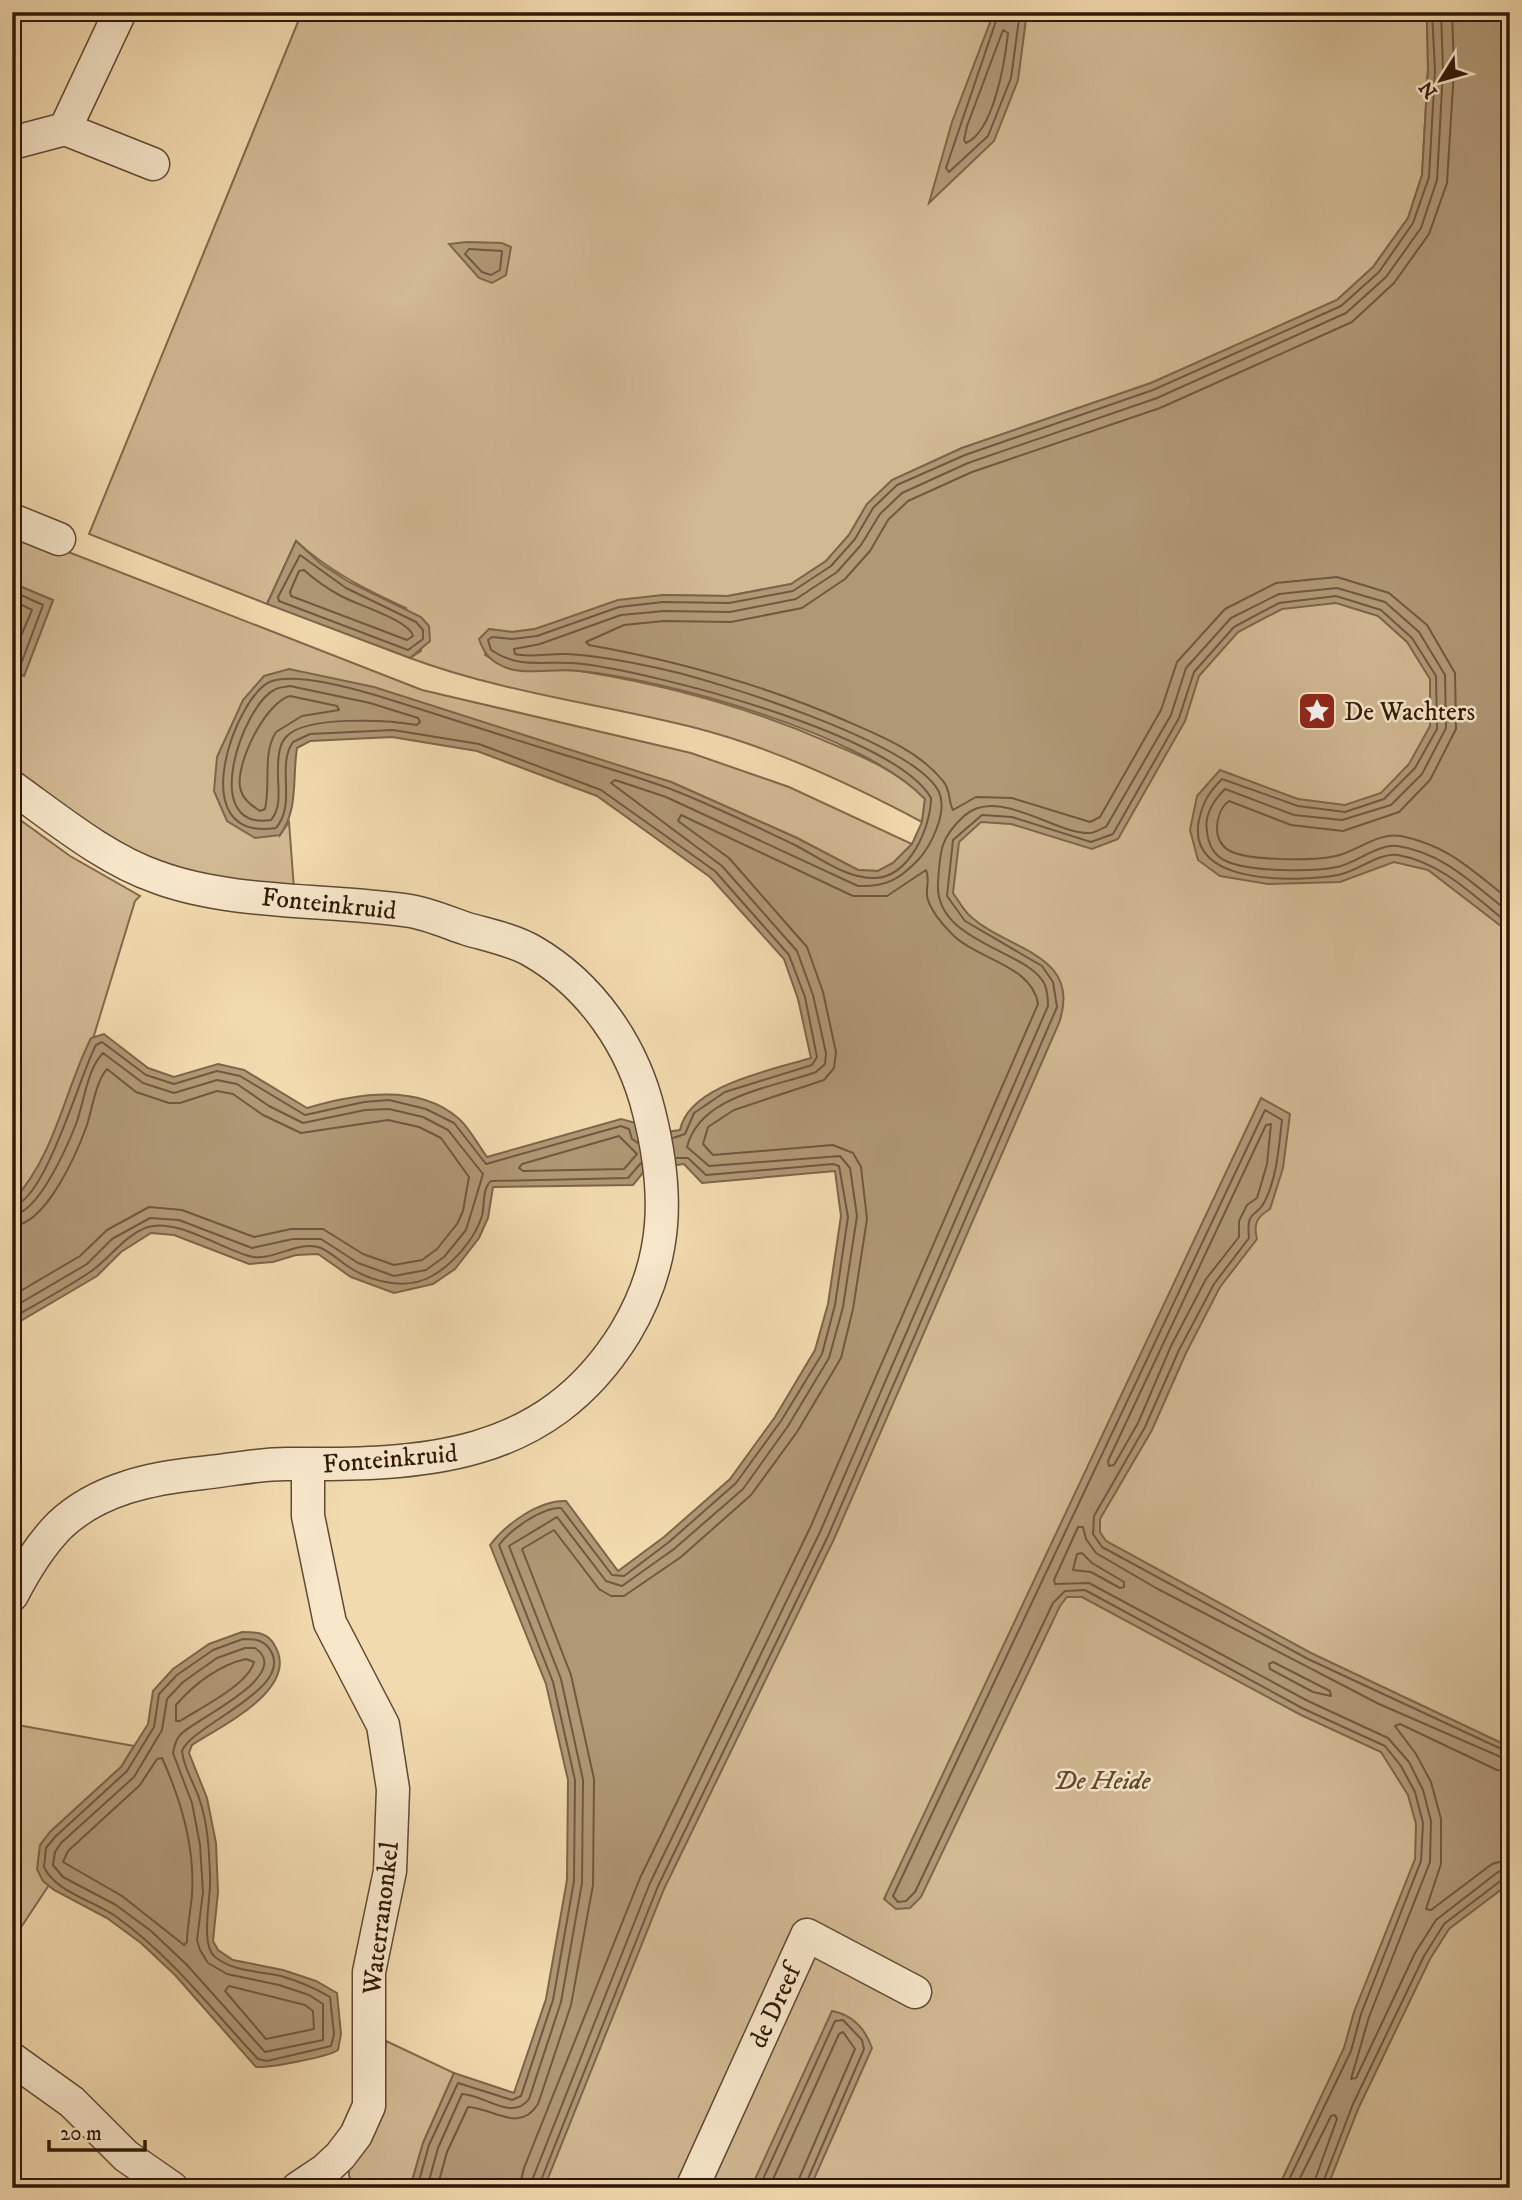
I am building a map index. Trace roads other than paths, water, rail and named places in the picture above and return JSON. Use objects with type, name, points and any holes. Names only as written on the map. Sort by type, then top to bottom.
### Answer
[{"type":"street","points":[[65,129],[120,12]]},
{"type":"street","points":[[12,143],[65,129],[153,164]]},
{"type":"street","points":[[12,520],[59,539]]},
{"type":"street","name":"Fonteinkruid","points":[[12,788],[94,844],[156,877],[213,891],[415,912],[530,949],[577,985],[614,1028],[638,1075],[650,1114],[661,1181],[663,1228],[656,1265],[641,1306],[610,1356],[565,1402],[495,1443],[458,1454],[410,1461],[308,1466],[285,1464],[154,1478],[103,1496],[61,1524],[28,1565],[12,1595]]},
{"type":"street","name":"Waterranonkel","points":[[298,2188],[325,2171],[340,2156],[356,2135],[369,2106],[369,1972],[390,1871],[393,1789],[383,1725],[330,1623],[308,1516],[308,1466]]},
{"type":"street","name":"de Dreef","points":[[692,2188],[807,1936],[915,1992]]},
{"type":"street","points":[[12,2060],[72,2102],[126,2156],[172,2188]]},
{"type":"water","points":[[994,12],[1027,12],[1018,80],[994,141],[929,203],[952,122]]},
{"type":"water","points":[[1424,12],[1510,12],[1510,933],[1428,870],[1394,862],[1340,882],[1268,884],[1220,876],[1198,860],[1190,830],[1197,796],[1220,770],[1298,799],[1345,805],[1381,793],[1409,764],[1430,726],[1430,679],[1407,642],[1378,616],[1336,603],[1282,609],[1238,632],[1199,676],[1185,721],[1118,839],[1092,849],[1011,824],[981,822],[959,842],[953,893],[969,915],[1037,956],[1051,968],[1060,982],[1064,1000],[1059,1023],[834,1539],[664,1889],[544,2188],[410,2188],[423,2143],[454,2073],[514,2093],[546,1999],[567,1880],[568,1780],[546,1684],[490,1545],[505,1529],[534,1509],[545,1504],[566,1501],[618,1571],[664,1537],[730,1479],[775,1417],[815,1350],[828,1304],[841,1216],[835,1171],[702,1183],[684,1164],[646,1169],[633,1185],[493,1187],[488,1218],[479,1238],[455,1269],[433,1284],[394,1293],[351,1277],[318,1254],[296,1255],[273,1262],[249,1264],[174,1235],[151,1233],[121,1252],[97,1276],[12,1326],[12,1202],[39,1165],[91,1038],[104,1034],[148,1068],[174,1077],[218,1064],[244,1070],[307,1108],[344,1099],[384,1094],[424,1099],[458,1118],[487,1157],[621,1119],[636,1123],[639,1136],[680,1130],[687,1114],[699,1101],[715,1091],[755,1074],[811,1058],[798,999],[784,959],[710,877],[597,796],[477,751],[392,737],[310,741],[297,748],[292,804],[280,835],[255,838],[227,821],[214,791],[217,757],[243,700],[264,676],[289,669],[374,687],[671,782],[797,838],[858,870],[878,871],[893,863],[912,844],[922,822],[925,799],[897,775],[858,753],[763,714],[663,686],[580,671],[523,671],[507,668],[489,657],[479,639],[489,629],[512,632],[535,629],[618,600],[663,595],[728,596],[791,584],[826,561],[849,535],[867,504],[892,480],[962,448],[1151,383],[1337,300],[1373,267],[1408,218],[1422,175],[1428,69],[1427,21]]},
{"type":"water","points":[[502,243],[511,247],[506,275],[492,283],[479,278],[449,244]]},
{"type":"water","points":[[296,541],[321,564],[349,582],[421,617],[429,626],[430,641],[410,658],[267,604]]},
{"type":"water","points":[[12,583],[53,600],[24,676],[12,671]]},
{"type":"water","points":[[1261,1098],[1290,1114],[1283,1168],[1270,1209],[1257,1221],[1257,1239],[1220,1287],[1186,1353],[1152,1430],[1100,1519],[1100,1532],[1106,1541],[1311,1653],[1510,1747],[1510,1883],[1449,1929],[1430,1959],[1359,2107],[1327,2188],[1278,2188],[1344,2048],[1354,2012],[1415,1859],[1416,1824],[1408,1795],[1381,1752],[1301,1715],[1082,1597],[1067,1597],[1060,1606],[921,1897],[910,1908],[896,1909],[884,1899]]},
{"type":"water","points":[[242,1632],[261,1634],[272,1641],[280,1662],[277,1677],[254,1704],[192,1745],[189,1753],[207,1798],[216,1843],[218,1892],[213,1941],[218,1950],[233,1960],[283,1970],[316,1981],[337,1993],[341,2034],[338,2050],[332,2053],[263,2067],[256,2067],[175,1975],[141,1943],[107,1918],[54,1890],[43,1881],[37,1869],[40,1845],[50,1832],[121,1767],[148,1724],[153,1691],[173,1669],[209,1644]]},
{"type":"water","points":[[832,2011],[857,2024],[866,2034],[872,2048],[810,2188],[751,2188]]},
{"type":"place","name":"De Wachters","points":[[1317,711]]},
{"type":"park label","name":"De Heide","points":[[1102,1780]]}]
